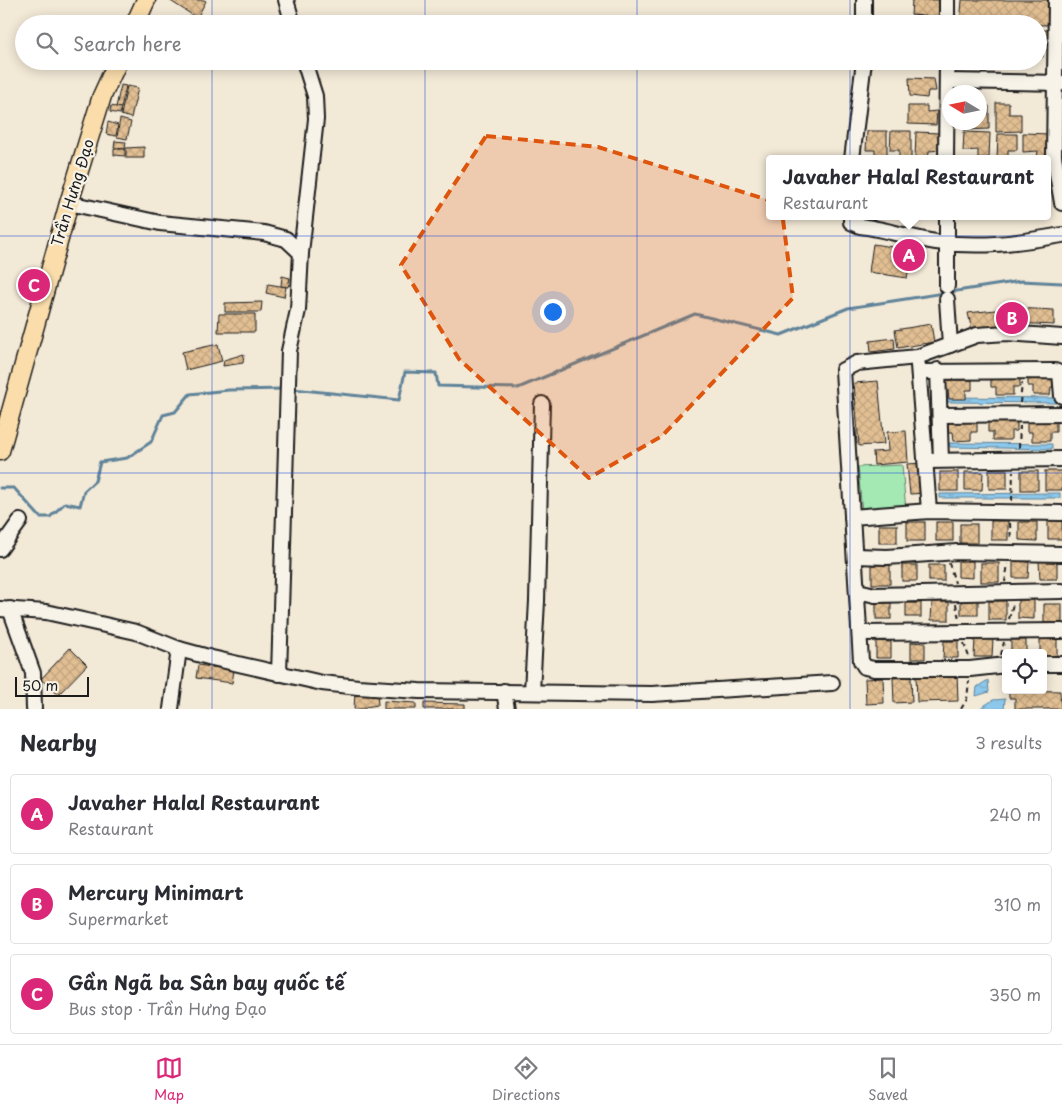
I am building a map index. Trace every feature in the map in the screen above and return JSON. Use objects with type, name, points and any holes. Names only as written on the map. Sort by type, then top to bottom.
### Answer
[{"type":"main road","points":[[139,15],[146,0]]},
{"type":"main road","name":"Trần Hưng Đạo","points":[[2,447],[69,203],[102,96],[114,70]]},
{"type":"street","points":[[286,0],[290,15]]},
{"type":"street","points":[[864,0],[864,15]]},
{"type":"street","points":[[947,0],[947,15]]},
{"type":"street","points":[[1056,0],[1059,83],[1054,156],[1058,192]]},
{"type":"street","points":[[279,674],[285,438],[289,405],[289,351],[298,310],[301,260],[316,120],[314,96],[307,70]]},
{"type":"street","points":[[852,155],[863,70]]},
{"type":"street","points":[[946,155],[947,70]]},
{"type":"street","points":[[947,81],[1059,83]]},
{"type":"street","points":[[69,203],[160,223],[264,233],[286,239],[301,260]]},
{"type":"street","points":[[851,220],[851,222],[860,226],[947,243],[974,246],[1010,245],[1062,235]]},
{"type":"street","points":[[947,220],[947,292],[950,345]]},
{"type":"street","points":[[1002,664],[970,669],[865,668],[861,662],[844,370],[856,363],[917,357],[977,336],[1007,333],[1062,338]]},
{"type":"street","points":[[917,357],[927,461],[929,511]]},
{"type":"street","points":[[919,372],[938,370],[1055,371],[1060,373],[1062,396]]},
{"type":"street","points":[[938,370],[941,460]]},
{"type":"street","points":[[532,691],[537,601],[542,404]]},
{"type":"street","points":[[940,415],[1062,414]]},
{"type":"street","points":[[927,461],[1062,459]]},
{"type":"street","points":[[852,517],[929,511],[1062,513]]},
{"type":"street","points":[[0,549],[20,521]]},
{"type":"street","points":[[855,556],[887,557],[953,552],[1062,554]]},
{"type":"street","points":[[858,591],[875,594],[1062,591]]},
{"type":"street","points":[[34,709],[33,673],[5,609],[46,612],[136,632],[179,649],[279,674],[322,683],[358,687],[419,691],[652,694],[832,683]]},
{"type":"street","points":[[860,633],[1062,632]]},
{"type":"street","points":[[171,709],[179,649]]},
{"type":"street","points":[[1047,664],[1062,664]]},
{"type":"street","points":[[504,691],[507,709]]},
{"type":"path","points":[[953,552],[949,564],[954,577],[956,593]]},
{"type":"path","points":[[1004,649],[1005,631]]},
{"type":"path","points":[[960,709],[969,692],[970,669]]},
{"type":"highlighted area","points":[[486,136],[598,147],[781,204],[793,298],[662,436],[589,478],[459,359],[401,265]]},
{"type":"green space","points":[[902,465],[906,511],[862,513],[858,467]]},
{"type":"water","points":[[947,397],[1056,398],[1056,403],[947,402]]},
{"type":"water","points":[[949,443],[1052,444],[1052,449],[950,447]]},
{"type":"water","points":[[1060,493],[1060,498],[940,498],[940,494]]},
{"type":"water","points":[[988,680],[989,692],[976,696],[977,687]]},
{"type":"water","points":[[1005,699],[1004,709],[979,709],[993,700]]},
{"type":"building","points":[[169,0],[206,1],[199,15],[192,15]]},
{"type":"building","points":[[912,0],[942,0],[943,15],[911,15]]},
{"type":"building","points":[[962,0],[1051,0],[1051,25],[1047,25],[1047,15],[961,15]]},
{"type":"building","points":[[1047,30],[1052,30],[1052,46],[1047,46]]},
{"type":"building","points":[[909,78],[934,79],[936,91],[928,91],[927,98],[910,96]]},
{"type":"building","points":[[121,85],[126,86],[121,108],[116,107]]},
{"type":"building","points":[[127,86],[138,88],[131,118],[121,115]]},
{"type":"building","points":[[996,103],[1009,103],[1009,114],[1021,114],[1021,131],[996,132]]},
{"type":"building","points":[[111,106],[121,108],[120,114],[110,112]]},
{"type":"building","points":[[908,106],[927,106],[927,112],[937,111],[936,125],[908,124]]},
{"type":"building","points":[[987,106],[989,106],[989,129],[987,129]]},
{"type":"building","points":[[120,119],[131,122],[127,139],[117,137]]},
{"type":"building","points":[[108,122],[118,125],[116,136],[106,134]]},
{"type":"building","points":[[867,131],[887,131],[887,155],[875,155],[875,150],[866,150]]},
{"type":"building","points":[[891,131],[911,131],[911,155],[899,155],[899,150],[890,150]]},
{"type":"building","points":[[916,132],[940,133],[940,150],[929,151],[928,155],[915,155]]},
{"type":"building","points":[[964,132],[990,133],[989,155],[978,155],[978,150],[963,151]]},
{"type":"building","points":[[1023,133],[1049,134],[1048,155],[1038,155],[1038,151],[1023,152]]},
{"type":"building","points":[[998,134],[1017,134],[1017,150],[1008,150],[1008,155],[997,155]]},
{"type":"building","points":[[115,141],[126,142],[125,149],[114,148]]},
{"type":"building","points":[[144,147],[144,158],[126,158],[126,148]]},
{"type":"building","points":[[114,149],[125,149],[125,156],[114,155]]},
{"type":"building","points":[[873,244],[912,250],[907,278],[869,272]]},
{"type":"building","points":[[282,276],[290,278],[288,287],[281,286]]},
{"type":"building","points":[[268,284],[286,287],[284,297],[266,293]]},
{"type":"building","points":[[262,302],[261,312],[225,312],[225,303]]},
{"type":"building","points":[[1014,308],[1054,310],[1054,325],[1016,323],[972,331],[968,313]]},
{"type":"building","points":[[219,314],[255,314],[255,332],[218,332]]},
{"type":"building","points":[[931,324],[934,342],[898,348],[895,330]]},
{"type":"building","points":[[894,338],[895,349],[871,352],[870,341]]},
{"type":"building","points":[[218,344],[222,361],[186,370],[182,352]]},
{"type":"building","points":[[244,354],[243,363],[223,366],[224,360]]},
{"type":"building","points":[[1028,376],[1057,377],[1057,387],[1051,387],[1050,395],[1033,395],[1033,386],[1028,386]]},
{"type":"building","points":[[991,377],[1020,377],[1020,387],[1013,387],[1013,395],[996,395],[996,387],[991,387]]},
{"type":"building","points":[[943,380],[972,380],[972,390],[966,390],[966,399],[949,399],[948,390],[943,391]]},
{"type":"building","points":[[878,381],[884,444],[859,446],[854,383]]},
{"type":"building","points":[[846,392],[853,392],[857,444],[850,444]]},
{"type":"building","points":[[1017,421],[1017,431],[1011,431],[1011,440],[993,440],[993,432],[988,432],[988,422]]},
{"type":"building","points":[[948,422],[977,422],[977,432],[971,432],[971,440],[954,441],[953,432],[948,432]]},
{"type":"building","points":[[1027,422],[1056,422],[1056,432],[1050,432],[1050,441],[1032,441],[1032,432],[1027,432]]},
{"type":"building","points":[[906,431],[908,462],[874,465],[873,452],[888,451],[887,432]]},
{"type":"building","points":[[923,463],[926,493],[910,494],[907,464]]},
{"type":"building","points":[[989,470],[1007,470],[1007,489],[989,489]]},
{"type":"building","points":[[1021,471],[1038,471],[1038,490],[1021,490]]},
{"type":"building","points":[[1045,471],[1062,471],[1062,490],[1045,490]]},
{"type":"building","points":[[940,472],[958,472],[958,491],[940,491]]},
{"type":"building","points":[[965,472],[983,472],[982,490],[965,490]]},
{"type":"building","points":[[1048,520],[1062,521],[1062,539],[1048,539]]},
{"type":"building","points":[[991,521],[1008,521],[1008,540],[991,540]]},
{"type":"building","points":[[907,522],[925,522],[925,541],[907,541]]},
{"type":"building","points":[[936,522],[953,522],[953,541],[936,541]]},
{"type":"building","points":[[1019,522],[1037,522],[1037,541],[1019,540]]},
{"type":"building","points":[[960,524],[977,524],[977,543],[960,543]]},
{"type":"building","points":[[879,525],[897,525],[897,543],[879,543]]},
{"type":"building","points":[[958,561],[973,561],[973,578],[958,577]]},
{"type":"building","points":[[1013,561],[1029,562],[1028,578],[1013,578]]},
{"type":"building","points":[[1039,561],[1057,561],[1057,579],[1040,579]]},
{"type":"building","points":[[981,563],[999,563],[999,582],[981,582]]},
{"type":"building","points":[[872,565],[890,565],[890,584],[872,584]]},
{"type":"building","points":[[902,565],[917,565],[917,581],[902,581]]},
{"type":"building","points":[[929,565],[944,565],[944,581],[929,581]]},
{"type":"building","points":[[961,599],[978,599],[978,615],[961,615]]},
{"type":"building","points":[[1018,600],[1034,600],[1034,619],[1018,618]]},
{"type":"building","points":[[989,601],[1006,601],[1006,620],[989,620]]},
{"type":"building","points":[[932,602],[949,602],[949,620],[931,620]]},
{"type":"building","points":[[876,603],[891,603],[891,619],[876,619]]},
{"type":"building","points":[[906,603],[921,603],[921,617],[906,617]]},
{"type":"building","points":[[1044,604],[1062,604],[1062,623],[1044,623]]},
{"type":"building","points":[[1040,638],[1057,638],[1057,657],[1047,657],[1047,649],[1040,649]]},
{"type":"building","points":[[975,639],[993,639],[992,657],[974,657]]},
{"type":"building","points":[[1011,640],[1026,640],[1026,649],[1011,649]]},
{"type":"building","points":[[876,641],[891,642],[891,658],[876,658]]},
{"type":"building","points":[[944,641],[958,641],[958,658],[943,658]]},
{"type":"building","points":[[911,642],[925,643],[925,659],[911,659]]},
{"type":"building","points":[[70,648],[87,665],[58,695],[41,679]]},
{"type":"building","points":[[198,665],[234,670],[232,683],[196,678]]},
{"type":"building","points":[[957,673],[958,701],[917,702],[916,674]]},
{"type":"building","points":[[911,677],[912,702],[894,703],[893,678]]},
{"type":"building","points":[[883,678],[884,703],[866,704],[865,679]]},
{"type":"building","points":[[1047,691],[1060,691],[1061,709],[1015,709],[1015,698],[1009,698],[1009,694],[1047,694]]},
{"type":"building","points":[[355,693],[377,693],[378,705],[365,707],[365,709],[354,709]]},
{"type":"building","points":[[384,701],[416,703],[416,709],[384,709]]},
{"type":"building","points":[[424,703],[465,704],[465,709],[424,709]]},
{"type":"waterway","points":[[293,389],[399,400],[405,372],[436,373],[438,386],[518,388],[695,314],[781,335],[848,308],[1021,281],[1062,283]]},
{"type":"waterway","points":[[0,488],[14,488],[40,517],[50,517],[65,503],[80,506],[84,491],[95,481],[100,462],[127,458],[151,442],[163,415],[175,412],[190,394],[229,390],[284,389]]},
{"type":"place","name":"Javaher Halal Restaurant","points":[[909,255]]},
{"type":"place","name":"Gần Ngã ba Sân bay quốc tế","points":[[34,285]]},
{"type":"place","name":"Mercury Minimart","points":[[1012,318]]}]
